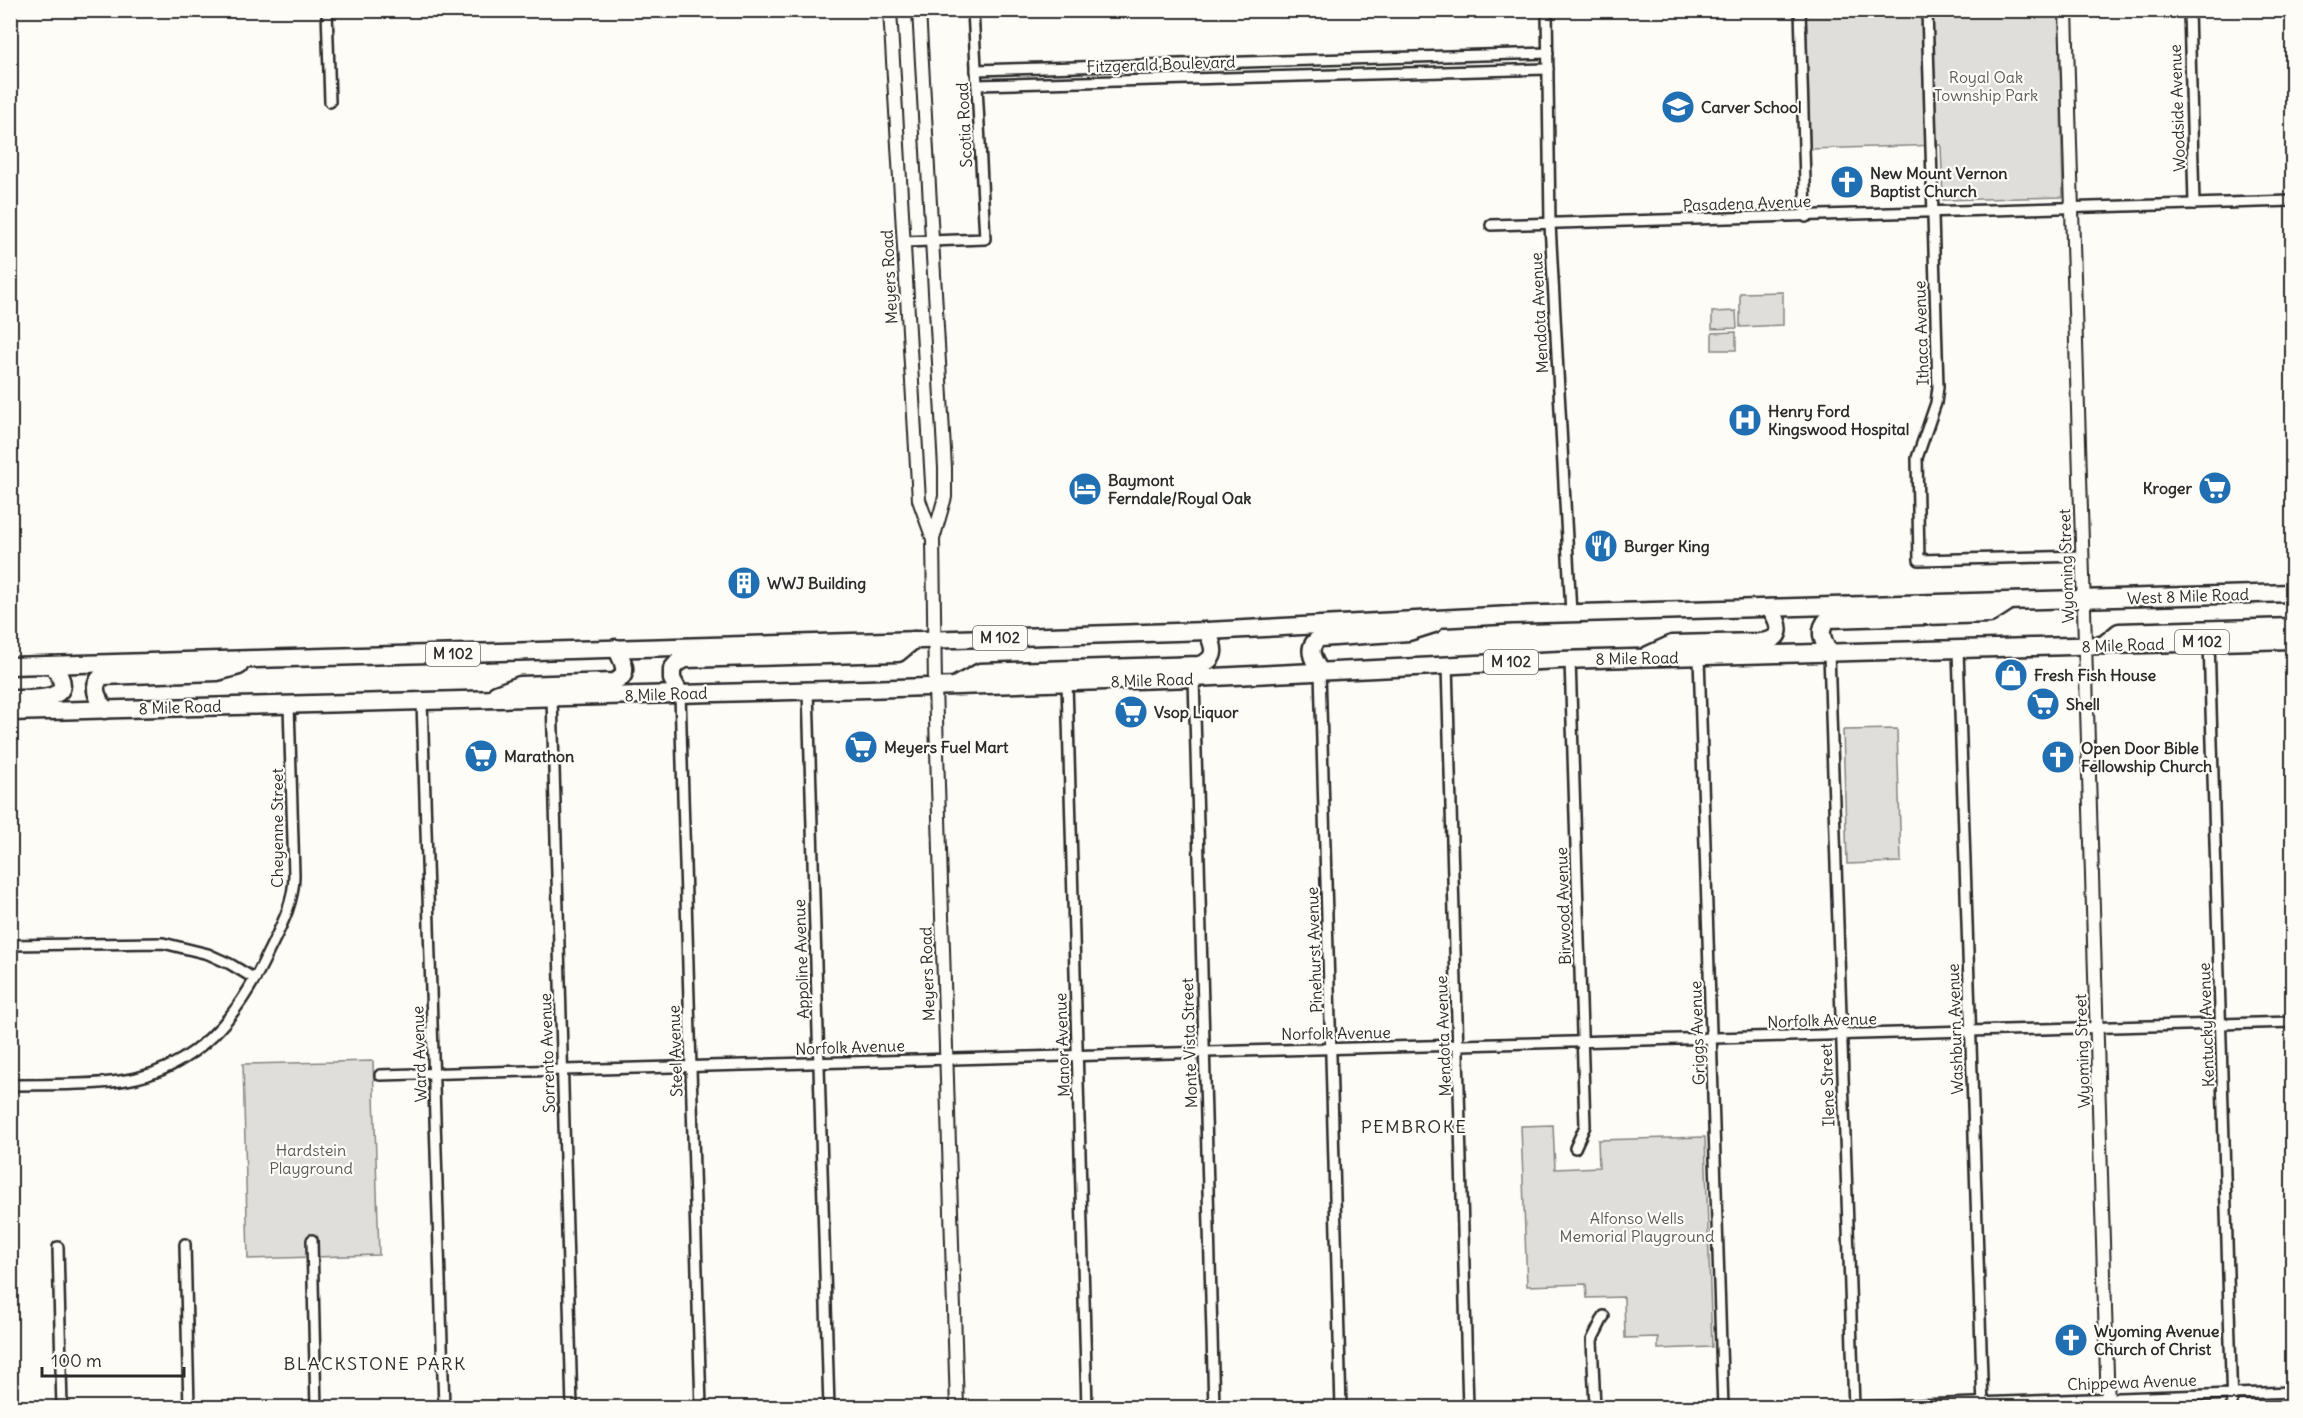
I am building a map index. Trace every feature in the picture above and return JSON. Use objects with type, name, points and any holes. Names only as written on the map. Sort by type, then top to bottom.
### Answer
[{"type":"highway","name":"West 8 Mile Road","points":[[2084,599],[2292,593]]},
{"type":"highway","name":"M 102","points":[[10,666],[935,640],[1207,631],[1570,613],[2084,599]]},
{"type":"highway","points":[[1828,653],[1821,634],[1822,626],[1828,619],[1990,614],[2008,602]]},
{"type":"highway","points":[[1642,658],[1672,644],[1760,642],[1773,639],[1777,634],[1779,623],[1770,608]]},
{"type":"highway","points":[[1320,671],[1312,658],[1311,649],[1313,643],[1320,638],[1409,632],[1452,618]]},
{"type":"highway","points":[[2103,645],[2119,632],[2292,627]]},
{"type":"highway","points":[[954,686],[980,672],[1199,665],[1208,662],[1214,653],[1214,646],[1207,631]]},
{"type":"highway","points":[[680,694],[673,682],[672,669],[678,662],[686,659],[898,653],[914,640]]},
{"type":"highway","name":"8 Mile Road","points":[[10,712],[954,686],[1194,678],[1448,664],[2292,640]]},
{"type":"highway","points":[[484,699],[520,685],[614,682],[621,679],[625,670],[616,648]]},
{"type":"highway","points":[[105,710],[96,696],[95,689],[97,681],[102,676],[217,672],[263,659]]},
{"type":"highway","points":[[10,699],[44,698],[55,695],[60,690],[62,681],[61,675],[52,665]]},
{"type":"street","points":[[327,10],[330,102]]},
{"type":"street","name":"Meyers Road","points":[[890,10],[919,500],[933,539]]},
{"type":"street","name":"Meyers Road","points":[[919,10],[945,468],[945,496],[933,539],[935,686],[957,1407]]},
{"type":"street","name":"Scotia Road","points":[[932,240],[985,239],[973,10]]},
{"type":"street","name":"Mendota Avenue","points":[[1547,10],[1550,224],[1570,613]]},
{"type":"street","points":[[1800,10],[1806,217]]},
{"type":"street","name":"Ithaca Avenue","points":[[1927,10],[1938,387],[1936,403],[1917,458],[1919,560],[2082,556]]},
{"type":"street","name":"Wyoming Street","points":[[2066,10],[2108,1403]]},
{"type":"street","name":"Woodside Avenue","points":[[2189,10],[2194,204]]},
{"type":"street","name":"Fitzgerald Boulevard","points":[[976,70],[1548,53]]},
{"type":"street","points":[[1430,57],[1431,72]]},
{"type":"street","points":[[1338,59],[1339,74]]},
{"type":"street","name":"Fitzgerald Boulevard","points":[[1247,62],[1248,76]]},
{"type":"street","name":"Fitzgerald Boulevard","points":[[1076,68],[1076,82]]},
{"type":"street","name":"Fitzgerald Boulevard","points":[[977,85],[1548,69]]},
{"type":"street","name":"Pasadena Avenue","points":[[1491,225],[2292,201]]},
{"type":"street","points":[[903,242],[932,240]]},
{"type":"street","name":"Kentucky Avenue","points":[[2209,642],[2232,1407]]},
{"type":"street","name":"Washburn Avenue","points":[[1958,650],[1983,1405]]},
{"type":"street","name":"Ilene Street","points":[[1828,653],[1854,1407]]},
{"type":"street","name":"Griggs Avenue","points":[[1699,657],[1723,1407]]},
{"type":"street","name":"Birwood Avenue","points":[[1570,660],[1585,1126],[1575,1148]]},
{"type":"street","name":"Mendota Avenue","points":[[1448,664],[1468,1407]]},
{"type":"street","name":"Pinehurst Avenue","points":[[1320,671],[1341,1407]]},
{"type":"street","name":"Monte Vista Street","points":[[1194,678],[1214,1407]]},
{"type":"street","name":"Manor Avenue","points":[[1066,682],[1088,1407]]},
{"type":"street","name":"Appoline Avenue","points":[[808,690],[829,1407]]},
{"type":"street","name":"Steel Avenue","points":[[680,694],[700,1407]]},
{"type":"street","name":"Sorrento Avenue","points":[[552,697],[572,1407]]},
{"type":"street","name":"Ward Avenue","points":[[422,701],[444,1407]]},
{"type":"street","name":"Cheyenne Street","points":[[10,1085],[122,1081],[164,1070],[184,1059],[217,1033],[231,1017],[255,979],[290,908],[294,883],[289,705]]},
{"type":"street","points":[[10,945],[163,943],[208,954],[230,963],[255,979]]},
{"type":"street","name":"Norfolk Avenue","points":[[380,1075],[2292,1022]]},
{"type":"street","points":[[312,1240],[316,1407]]},
{"type":"street","points":[[185,1244],[189,1407]]},
{"type":"street","points":[[58,1247],[62,1407]]},
{"type":"street","points":[[1594,1407],[1592,1340],[1604,1316]]},
{"type":"street","name":"Chippewa Avenue","points":[[1829,1407],[2108,1403],[2292,1392]]},
{"type":"green space","name":"Royal Oak Township Park","points":[[1806,11],[2059,11],[2063,197],[1943,200],[1941,145],[1810,149]]},
{"type":"green space","points":[[1783,292],[1783,325],[1740,327],[1740,293]]},
{"type":"green space","points":[[1736,311],[1737,328],[1712,329],[1712,312]]},
{"type":"green space","points":[[1736,332],[1736,350],[1712,350],[1712,333]]},
{"type":"green space","points":[[1897,729],[1901,862],[1847,864],[1843,730]]},
{"type":"green space","name":"Hardstein Playground","points":[[373,1061],[379,1255],[248,1259],[243,1064]]},
{"type":"green space","name":"Alfonso Wells Memorial Playground","points":[[1553,1125],[1555,1169],[1599,1167],[1598,1140],[1705,1137],[1712,1347],[1658,1349],[1658,1337],[1625,1338],[1624,1297],[1587,1298],[1586,1284],[1527,1286],[1521,1126]]},
{"type":"place","name":"Carver School","points":[[1678,107]]},
{"type":"place","name":"New Mount Vernon Baptist Church","points":[[1847,182]]},
{"type":"place","name":"Henry Ford Kingswood Hospital","points":[[1745,420]]},
{"type":"place","name":"Kroger","points":[[2215,488]]},
{"type":"place","name":"Baymont Ferndale/Royal Oak","points":[[1085,489]]},
{"type":"place","name":"Burger King","points":[[1601,546]]},
{"type":"place","name":"WWJ Building","points":[[744,583]]},
{"type":"place","name":"Fresh Fish House","points":[[2011,675]]},
{"type":"place","name":"Shell","points":[[2043,704]]},
{"type":"place","name":"Vsop Liquor","points":[[1131,712]]},
{"type":"place","name":"Meyers Fuel Mart","points":[[861,747]]},
{"type":"place","name":"Marathon","points":[[481,756]]},
{"type":"place","name":"Open Door Bible Fellowship Church","points":[[2058,757]]},
{"type":"place","name":"Wyoming Avenue Church of Christ","points":[[2071,1340]]},
{"type":"district","name":"PEMBROKE","points":[[1414,1127]]},
{"type":"district","name":"BLACKSTONE PARK","points":[[375,1364]]}]
